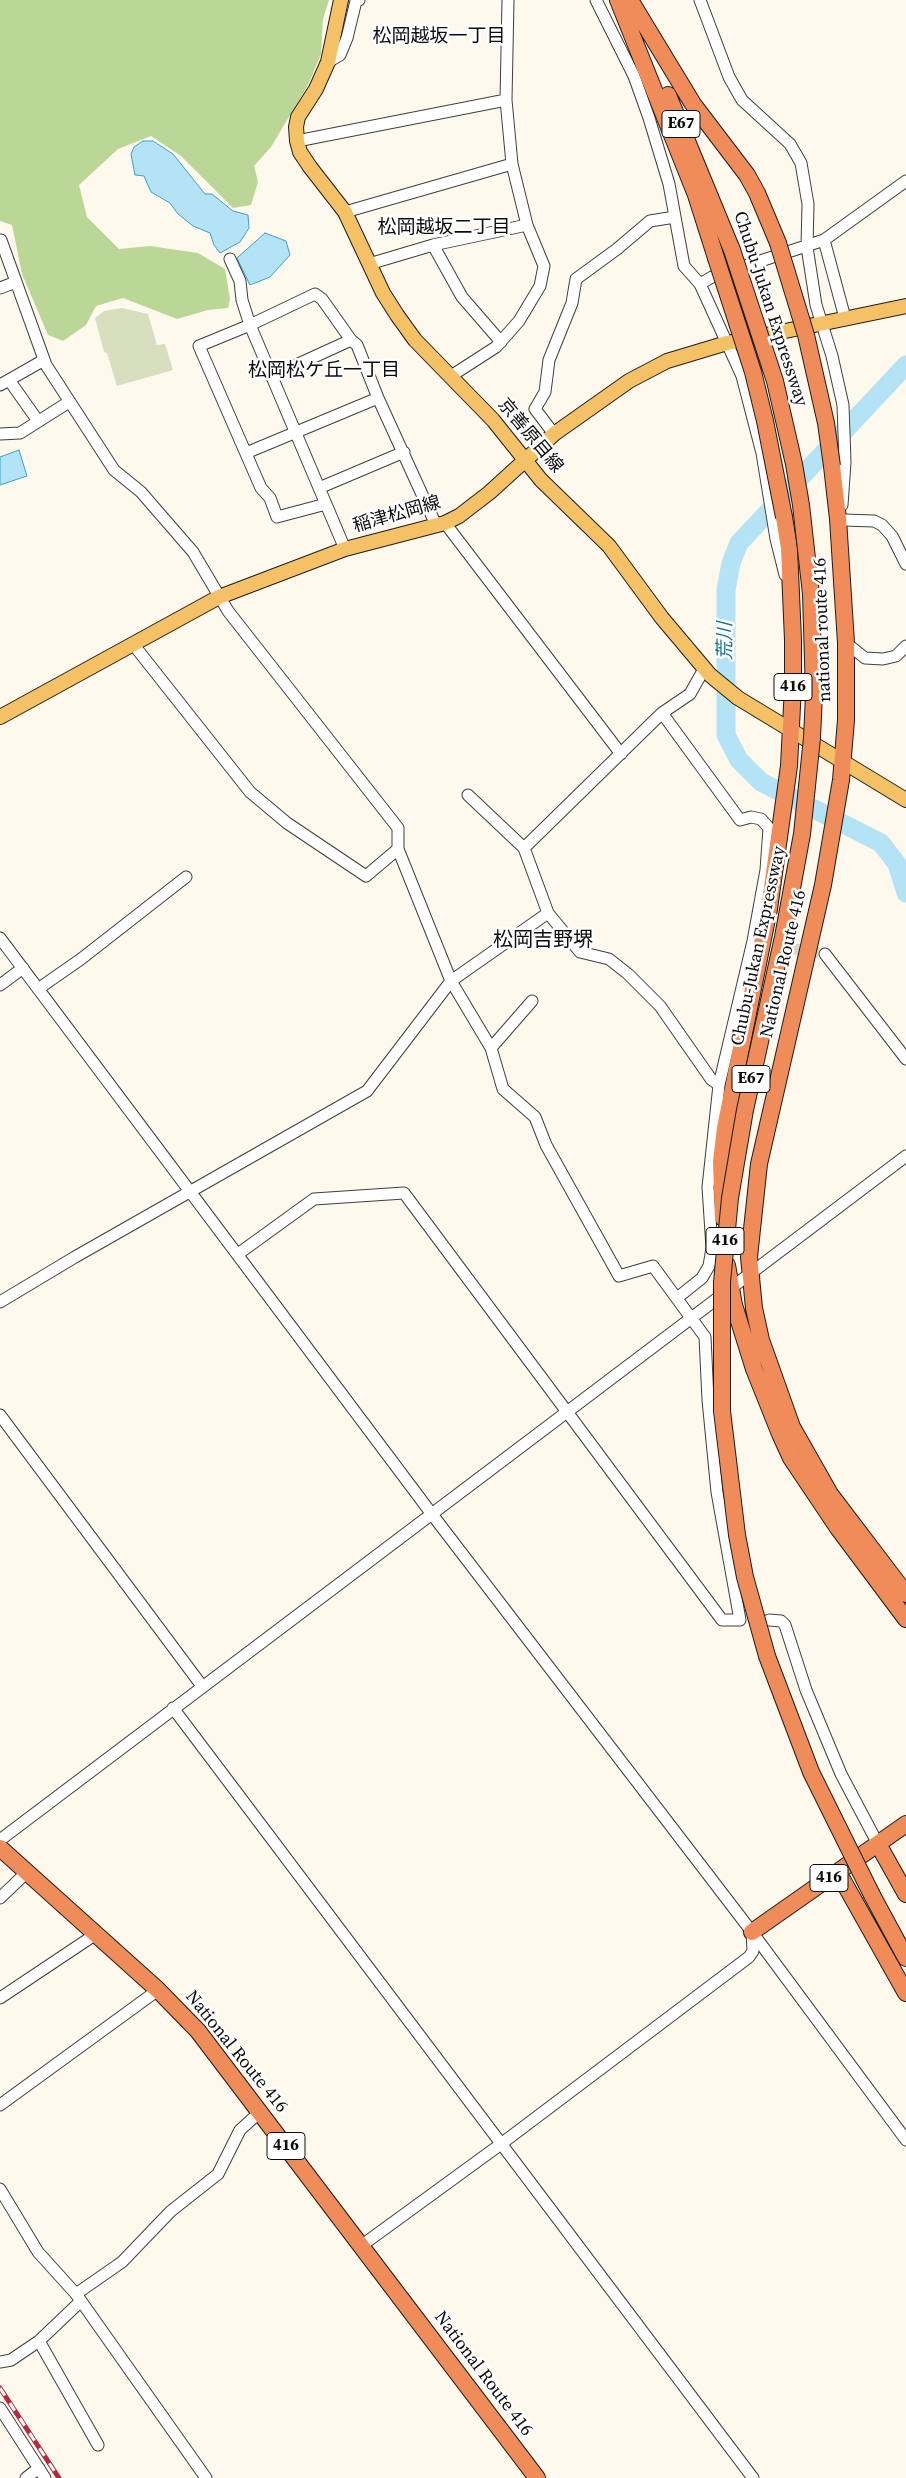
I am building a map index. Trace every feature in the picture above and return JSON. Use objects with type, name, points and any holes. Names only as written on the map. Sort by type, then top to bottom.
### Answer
[{"type":"highway","name":"National Route 416","points":[[618,0],[696,195],[753,372],[769,439],[789,548],[793,649],[791,731],[787,780],[768,910],[724,1128],[721,1162],[722,1200],[731,1290],[754,1369],[772,1416],[792,1458],[827,1512],[906,1619]]},
{"type":"highway","name":"Chubu-Jukan Expressway","points":[[624,0],[683,127],[732,250],[775,381],[798,488],[811,594],[814,694],[809,776],[799,851],[783,937],[745,1110],[729,1206],[721,1317],[722,1411],[737,1536],[745,1577],[767,1656],[810,1772],[872,1895],[906,1956]]},
{"type":"highway","name":"national route 416","points":[[630,0],[683,90],[747,175],[764,207],[778,243],[810,352],[839,464],[840,538],[846,643],[846,720],[843,762]]},
{"type":"highway","name":"National Route 416","points":[[843,762],[833,834],[759,1164],[750,1239],[751,1276],[754,1308],[765,1354],[792,1426],[830,1494],[906,1594]]},
{"type":"highway","name":"416","points":[[752,1932],[906,1824]]},
{"type":"highway","points":[[878,1844],[906,1894]]},
{"type":"highway","name":"National Route 416","points":[[0,1848],[158,1990],[198,2032],[536,2478]]},
{"type":"highway","points":[[838,1872],[906,1993]]},
{"type":"main road","name":"京善原目線","points":[[341,0],[328,62],[316,89],[298,117],[296,127],[297,141],[300,152],[310,167],[345,212],[369,264],[397,315],[415,340],[493,420],[541,480],[609,546],[662,618],[704,669],[738,698],[906,800]]},
{"type":"main road","name":"稲津松岡線","points":[[0,718],[219,597],[345,549],[441,524],[459,516],[489,493],[554,434],[629,381],[678,356],[727,342],[906,306]]},
{"type":"street","points":[[328,62],[340,55],[347,38],[356,1],[359,0]]},
{"type":"street","points":[[451,376],[500,342],[520,321],[540,286],[544,266],[527,225],[512,164],[506,100],[508,0]]},
{"type":"street","points":[[596,0],[634,76],[644,104],[669,184],[684,266],[700,284],[742,376],[762,453],[775,532],[790,595]]},
{"type":"street","points":[[700,0],[729,78],[742,100],[790,144],[800,162],[808,204],[807,247],[816,305],[832,356],[842,405],[839,464],[843,520],[841,560]]},
{"type":"street","points":[[297,141],[506,100]]},
{"type":"street","points":[[345,212],[512,164]]},
{"type":"street","points":[[700,284],[712,277],[824,240],[906,181]]},
{"type":"street","points":[[554,434],[534,409],[545,392],[549,360],[572,304],[576,279],[617,249],[650,221],[675,217]]},
{"type":"street","points":[[369,264],[433,245],[527,225]]},
{"type":"street","points":[[2,240],[44,360],[114,470],[141,492],[194,552],[212,581],[219,597],[398,828],[398,849],[452,981],[491,1048],[503,1089],[535,1117],[546,1145],[619,1276],[653,1266],[705,1337],[708,1400],[717,1492],[745,1620],[722,1620],[404,1193],[314,1199],[238,1254]]},
{"type":"street","points":[[824,240],[845,318]]},
{"type":"street","points":[[433,245],[462,297],[500,342]]},
{"type":"street","points":[[230,259],[240,281],[242,300],[250,325],[345,549]]},
{"type":"street","points":[[0,288],[16,282]]},
{"type":"street","points":[[326,504],[276,517],[270,498],[261,488],[199,346],[250,325],[314,294],[322,299],[351,340],[357,345],[378,398],[441,524],[621,754]]},
{"type":"street","points":[[272,376],[351,340]]},
{"type":"street","points":[[38,421],[5,383],[44,360]]},
{"type":"street","points":[[246,453],[378,398]]},
{"type":"street","points":[[0,434],[20,433],[69,402]]},
{"type":"street","points":[[319,488],[404,452]]},
{"type":"street","points":[[843,520],[874,521],[886,528],[896,542],[906,564]]},
{"type":"street","points":[[846,643],[865,658],[883,660],[896,656],[906,646]]},
{"type":"street","points":[[133,644],[250,792],[287,823],[366,876],[398,849]]},
{"type":"street","points":[[524,848],[662,713],[690,694],[704,669]]},
{"type":"street","points":[[662,713],[740,820],[751,817],[761,818],[770,828],[756,942],[719,1085],[708,1188],[712,1248],[702,1278],[677,1298]]},
{"type":"street","points":[[468,795],[524,848],[548,914],[580,952],[610,959],[660,1006],[711,1079],[719,1085]]},
{"type":"street","points":[[38,989],[81,959],[186,877]]},
{"type":"street","points":[[0,1302],[75,1256],[367,1091],[452,981],[548,914]]},
{"type":"street","points":[[0,938],[431,1513],[752,1932],[906,2140]]},
{"type":"street","points":[[825,954],[906,1059]]},
{"type":"street","points":[[0,985],[23,968]]},
{"type":"street","points":[[491,1048],[532,1001]]},
{"type":"street","points":[[0,1840],[431,1513],[751,1276],[906,1156]]},
{"type":"street","points":[[0,1415],[202,1686]]},
{"type":"street","points":[[768,1620],[781,1622],[785,1625],[806,1690],[841,1774],[878,1844]]},
{"type":"street","points":[[173,1708],[753,2478]]},
{"type":"street","points":[[0,1898],[27,1872]]},
{"type":"street","points":[[361,2246],[501,2144],[749,1957],[752,1953],[752,1932]]},
{"type":"street","points":[[0,1998],[96,1934]]},
{"type":"street","points":[[0,2104],[158,1990]]},
{"type":"street","points":[[0,2362],[11,2360],[39,2341],[78,2298],[122,2262],[171,2211],[218,2174],[240,2130],[260,2112]]},
{"type":"street","points":[[0,2188],[38,2252],[78,2298],[206,2478]]},
{"type":"street","points":[[39,2341],[98,2445]]},
{"type":"street","points":[[1,2412],[42,2473],[26,2478]]},
{"type":"green space","points":[[0,0],[329,0],[323,19],[321,54],[308,85],[271,147],[254,166],[258,182],[251,205],[233,208],[181,156],[151,136],[118,149],[79,185],[87,217],[119,249],[150,246],[198,253],[225,269],[230,299],[228,308],[208,310],[177,319],[123,298],[96,306],[86,325],[63,341],[48,335],[22,274],[12,225],[0,221]]},
{"type":"green space","points":[[122,308],[148,314],[157,345],[165,344],[173,370],[117,386],[107,353],[104,352],[95,318],[104,311]]},
{"type":"water","points":[[143,141],[153,141],[173,154],[205,194],[212,194],[233,211],[248,215],[249,228],[240,242],[220,253],[214,245],[210,233],[193,226],[178,214],[170,203],[151,192],[144,176],[135,175],[131,154],[134,147]]},
{"type":"water","points":[[265,233],[286,241],[290,255],[270,277],[250,285],[237,258]]},
{"type":"water","points":[[19,450],[27,476],[0,485],[0,457]]},
{"type":"waterway","name":"荒川","points":[[906,365],[739,543],[731,563],[726,590],[726,735],[739,760],[761,782],[881,843],[897,864],[906,893]]},
{"type":"tunnel","points":[[759,943],[825,954]]},
{"type":"railway","points":[[0,2388],[59,2478]]},
{"type":"district","name":"松岡越坂一丁目","points":[[439,37]]},
{"type":"district","name":"松岡越坂二丁目","points":[[444,228]]},
{"type":"district","name":"松岡松ケ丘一丁目","points":[[324,371]]},
{"type":"district","name":"松岡吉野堺","points":[[543,941]]}]
